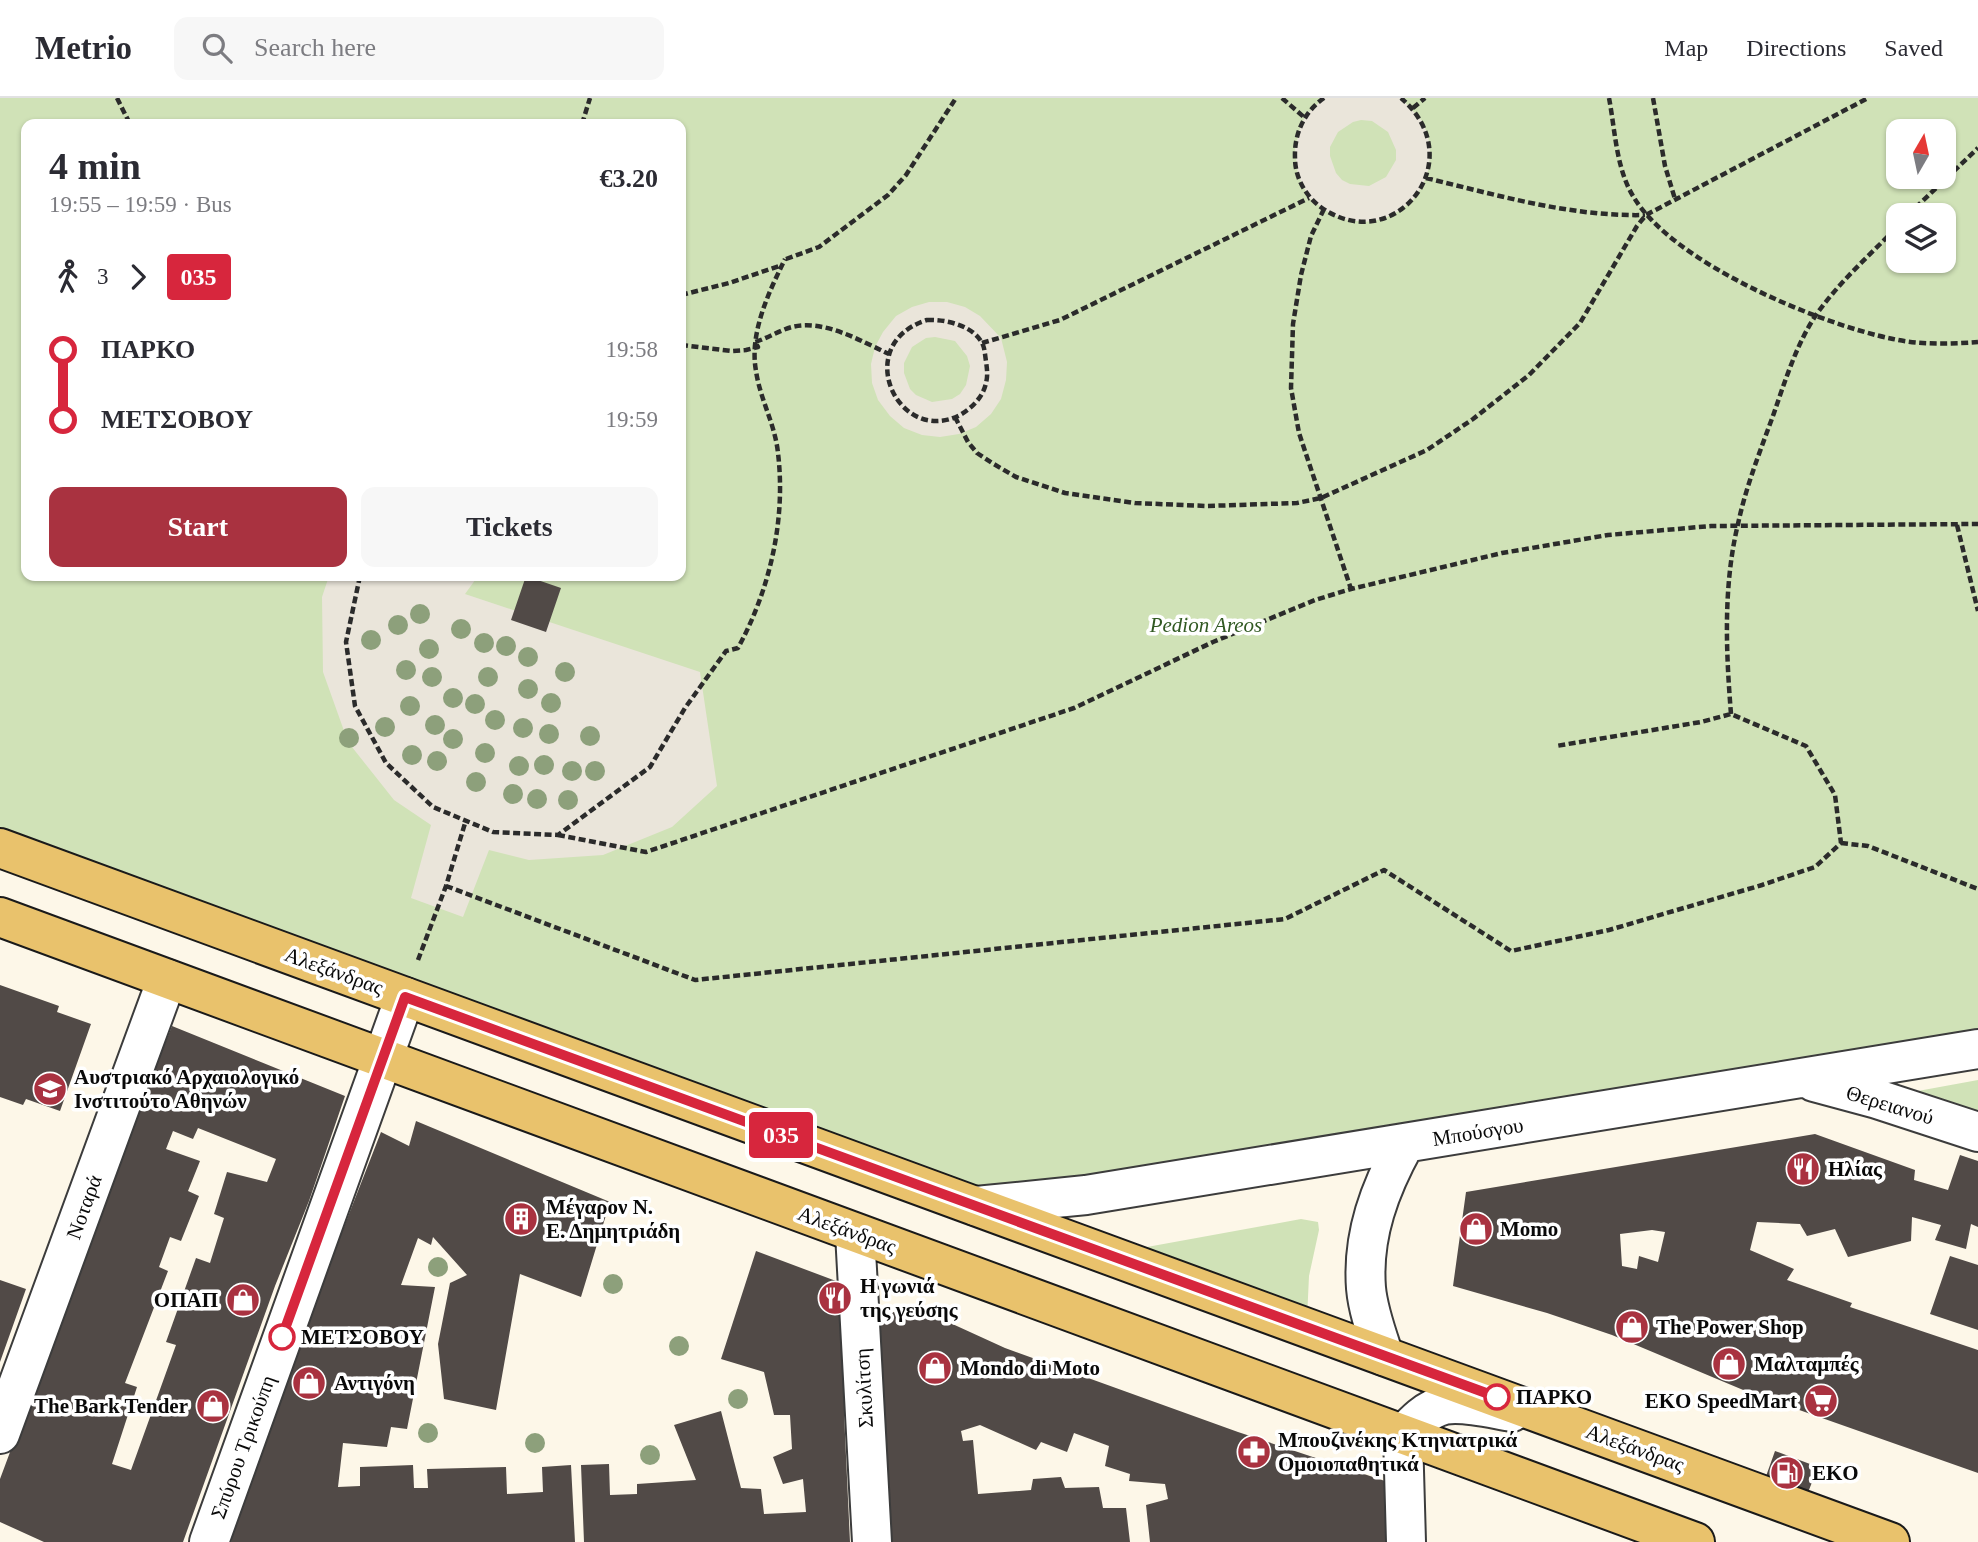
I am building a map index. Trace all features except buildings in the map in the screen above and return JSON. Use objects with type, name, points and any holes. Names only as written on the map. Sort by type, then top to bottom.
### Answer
[{"type":"main road","name":"Αλεξάνδρας","points":[[0,848],[410,982],[976,1206],[1890,1542]]},
{"type":"main road","name":"Αλεξάνδρας","points":[[0,917],[1403,1435],[1623,1529],[1696,1542]]},
{"type":"street","name":"Νοταρά","points":[[0,1434],[167,979]]},
{"type":"street","name":"Σπύρου Τρικούπη","points":[[209,1542],[410,982]]},
{"type":"street","name":"Μπούσγου","points":[[976,1206],[1086,1195],[1978,1049]]},
{"type":"street","name":"Θερειανού","points":[[1802,1079],[1877,1099],[1978,1132]]},
{"type":"street","points":[[1384,1356],[1366,1290],[1369,1228],[1376,1206],[1405,1143]]},
{"type":"street","name":"Σκυλίτση","points":[[855,1233],[872,1542]]},
{"type":"street","points":[[1406,1542],[1403,1435],[1421,1416],[1444,1405],[1476,1406],[1559,1420]]},
{"type":"path","points":[[117,98],[128,119]]},
{"type":"path","points":[[584,119],[590,98]]},
{"type":"path","points":[[558,835],[650,767],[685,708],[726,651],[738,648],[751,624],[766,583],[776,538],[779,503],[778,452],[756,371],[755,342],[766,302],[785,259],[819,247],[888,195],[906,175],[956,98]]},
{"type":"path","points":[[1282,98],[1305,118]]},
{"type":"path","points":[[1324,98],[1305,118],[1297,137],[1295,162],[1298,175],[1309,198],[1324,209],[1348,220],[1365,222],[1383,219],[1413,200],[1429,168],[1428,135],[1413,108],[1401,98]]},
{"type":"path","points":[[1413,108],[1426,98]]},
{"type":"path","points":[[1609,98],[1627,186],[1646,215],[1688,249],[1733,278],[1815,317],[1894,339],[1937,344],[1978,342]]},
{"type":"path","points":[[1653,98],[1665,166],[1675,199]]},
{"type":"path","points":[[956,417],[968,442],[977,453],[1016,477],[1065,493],[1135,503],[1207,506],[1297,503],[1321,498],[1427,450],[1474,419],[1529,376],[1580,323],[1646,215],[1868,98]]},
{"type":"path","points":[[1921,203],[1978,148]]},
{"type":"path","points":[[1426,178],[1536,203],[1604,213],[1646,215]]},
{"type":"path","points":[[982,343],[1060,320],[1309,198]]},
{"type":"path","points":[[1324,209],[1311,236],[1301,275],[1293,324],[1291,388],[1299,433],[1351,589]]},
{"type":"path","points":[[1731,714],[1726,661],[1728,610],[1737,524],[1750,481],[1781,394],[1815,317],[1837,289],[1886,238]]},
{"type":"path","points":[[686,294],[729,283],[786,263],[785,259]]},
{"type":"path","points":[[927,320],[954,322],[966,328],[982,343],[988,373],[986,384],[974,404],[956,417],[930,420],[907,410],[891,391],[887,379],[889,354],[894,342],[915,324],[927,320]]},
{"type":"path","points":[[755,342],[792,327],[814,327],[853,337],[889,354]]},
{"type":"path","points":[[686,345],[746,350],[758,347],[755,342]]},
{"type":"path","points":[[359,581],[346,642],[355,706],[386,763],[433,807],[493,832],[558,835],[646,852],[1074,708],[1225,637],[1315,600],[1351,589],[1502,553],[1656,530],[1737,524],[1978,524]]},
{"type":"path","points":[[1956,525],[1978,611]]},
{"type":"path","points":[[1556,746],[1701,722],[1731,714],[1806,746],[1835,794],[1841,843]]},
{"type":"path","points":[[410,982],[446,886],[466,820]]},
{"type":"path","points":[[446,886],[695,980],[1285,919],[1384,870],[1511,951],[1609,930],[1762,885],[1815,867],[1841,843],[1868,846],[1978,889]]},
{"type":"green space","name":"Pedion Areos","points":[[0,98],[1978,98],[1978,1031],[975,1197],[0,832]]},
{"type":"green space","points":[[1978,1080],[1978,1122],[1896,1095]]},
{"type":"green space","points":[[1301,1219],[1318,1222],[1319,1230],[1309,1276],[1307,1319],[1136,1249]]},
{"type":"shaded area","points":[[1324,98],[1401,98],[1422,121],[1430,150],[1429,168],[1423,185],[1413,200],[1383,219],[1365,222],[1331,214],[1309,198],[1298,175],[1295,149],[1301,124]],"holes":[[[1372,121],[1388,132],[1396,150],[1396,160],[1386,177],[1369,186],[1350,184],[1336,173],[1330,147],[1338,132],[1353,122]]]},
{"type":"shaded area","points":[[929,302],[947,302],[965,307],[980,316],[1001,338],[1007,362],[1001,399],[991,414],[976,427],[959,434],[940,437],[922,435],[904,428],[878,400],[872,383],[871,364],[875,347],[896,316]],"holes":[[[926,338],[955,341],[967,356],[970,366],[966,385],[960,394],[952,399],[932,402],[916,395],[910,389],[904,373],[904,363],[912,347]]]},
{"type":"shaded area","points":[[327,581],[474,581],[465,594],[700,672],[717,786],[672,827],[603,855],[529,860],[489,850],[463,917],[411,898],[431,825],[394,800],[348,742],[323,672],[322,597]]},
{"type":"bus line","name":"035","points":[[282,1337],[405,997],[1497,1397]]},
{"type":"place","name":"Αυστριακό Αρχαιολογικό Ινστιτούτο Αθηνών","points":[[50,1089]]},
{"type":"place","name":"Ηλίας","points":[[1803,1169]]},
{"type":"place","name":"Μέγαρον Ν. Ε. Δημητριάδη","points":[[521,1219]]},
{"type":"place","name":"Momo","points":[[1476,1229]]},
{"type":"place","name":"Η γωνιά της γεύσης","points":[[835,1298]]},
{"type":"place","name":"ΟΠΑΠ","points":[[243,1300]]},
{"type":"place","name":"The Power Shop","points":[[1632,1327]]},
{"type":"place","name":"ΜΕΤΣΟΒΟΥ","points":[[282,1337]]},
{"type":"place","name":"Μαλταμπές","points":[[1729,1364]]},
{"type":"place","name":"Mondo di Moto","points":[[935,1368]]},
{"type":"place","name":"Αντιγόνη","points":[[309,1383]]},
{"type":"place","name":"ΠΑΡΚΟ","points":[[1497,1397]]},
{"type":"place","name":"EKO SpeedMart","points":[[1821,1401]]},
{"type":"place","name":"The Bark Tender","points":[[213,1406]]},
{"type":"place","name":"Μπουζινέκης Κτηνιατρικά Ομοιοπαθητικά","points":[[1254,1452]]},
{"type":"place","name":"EKO","points":[[1787,1473]]}]
